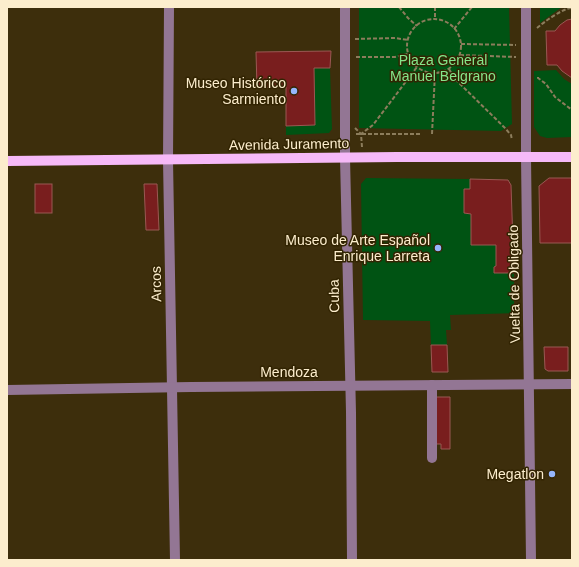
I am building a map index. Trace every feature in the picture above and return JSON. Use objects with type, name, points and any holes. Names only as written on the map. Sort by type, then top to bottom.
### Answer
[{"type":"main road","name":"Avenida Juramento","points":[[7,161],[572,157]]},
{"type":"street","name":"Arcos","points":[[169,7],[168,160],[175,560]]},
{"type":"street","name":"Cuba","points":[[345,7],[345,158],[352,560]]},
{"type":"street","name":"Vuelta de Obligado","points":[[526,7],[526,157],[531,560]]},
{"type":"street","name":"Mendoza","points":[[7,390],[172,387],[572,384]]},
{"type":"street","points":[[432,385],[432,458]]},
{"type":"path","points":[[399,7],[417,26]]},
{"type":"path","points":[[434,7],[435,20]]},
{"type":"path","points":[[454,29],[472,7]]},
{"type":"path","points":[[537,28],[568,8],[572,8]]},
{"type":"path","points":[[435,20],[449,24],[459,36],[461,44],[460,55],[456,63],[449,69],[435,73],[424,71],[417,67],[408,54],[407,47],[411,32],[417,26],[425,21],[435,20]]},
{"type":"path","points":[[355,39],[395,38],[408,40]]},
{"type":"path","points":[[461,44],[516,45]]},
{"type":"path","points":[[355,57],[395,57],[408,54]]},
{"type":"path","points":[[460,55],[516,57]]},
{"type":"path","points":[[361,134],[373,125],[417,67]]},
{"type":"path","points":[[449,69],[456,79],[505,128],[511,135],[512,140]]},
{"type":"path","points":[[432,134],[435,73]]},
{"type":"path","points":[[538,78],[546,84],[555,97],[572,110]]},
{"type":"path","points":[[361,134],[422,134]]},
{"type":"path","points":[[361,134],[362,158]]},
{"type":"green space","name":"Plaza General Manuel Belgrano","points":[[359,7],[509,7],[512,124],[501,131],[359,128]]},
{"type":"green space","points":[[540,7],[562,7],[540,23]]},
{"type":"green space","points":[[314,68],[330,68],[332,129],[329,133],[286,135],[286,126],[315,125]]},
{"type":"green space","points":[[556,70],[564,79],[572,84],[572,137],[547,138],[540,136],[534,127],[534,71]]},
{"type":"green space","points":[[366,178],[470,179],[470,189],[464,189],[464,213],[471,214],[471,245],[496,245],[496,266],[494,267],[494,273],[514,273],[514,313],[450,315],[451,330],[446,330],[447,345],[431,345],[430,321],[363,320],[361,184]]},
{"type":"building","points":[[572,19],[572,78],[562,71],[557,65],[547,65],[546,31],[555,31],[567,20]]},
{"type":"building","points":[[331,51],[330,68],[314,68],[315,125],[286,126],[286,87],[257,88],[256,52]]},
{"type":"building","points":[[549,178],[572,178],[572,243],[540,243],[539,186]]},
{"type":"building","points":[[470,179],[508,180],[511,185],[514,273],[494,273],[494,267],[496,266],[496,245],[471,245],[471,214],[464,213],[464,189],[470,189]]},
{"type":"building","points":[[35,184],[52,184],[52,213],[35,213]]},
{"type":"building","points":[[144,184],[157,184],[159,230],[146,230]]},
{"type":"building","points":[[431,345],[447,345],[448,372],[432,372]]},
{"type":"building","points":[[544,347],[568,347],[568,371],[548,371],[545,369]]},
{"type":"building","points":[[436,397],[450,397],[450,449],[441,449],[441,444],[436,444]]},
{"type":"place","name":"Museo Histórico Sarmiento","points":[[294,91]]},
{"type":"place","name":"Museo de Arte Español Enrique Larreta","points":[[438,248]]},
{"type":"place","name":"Megatlon","points":[[552,474]]}]
